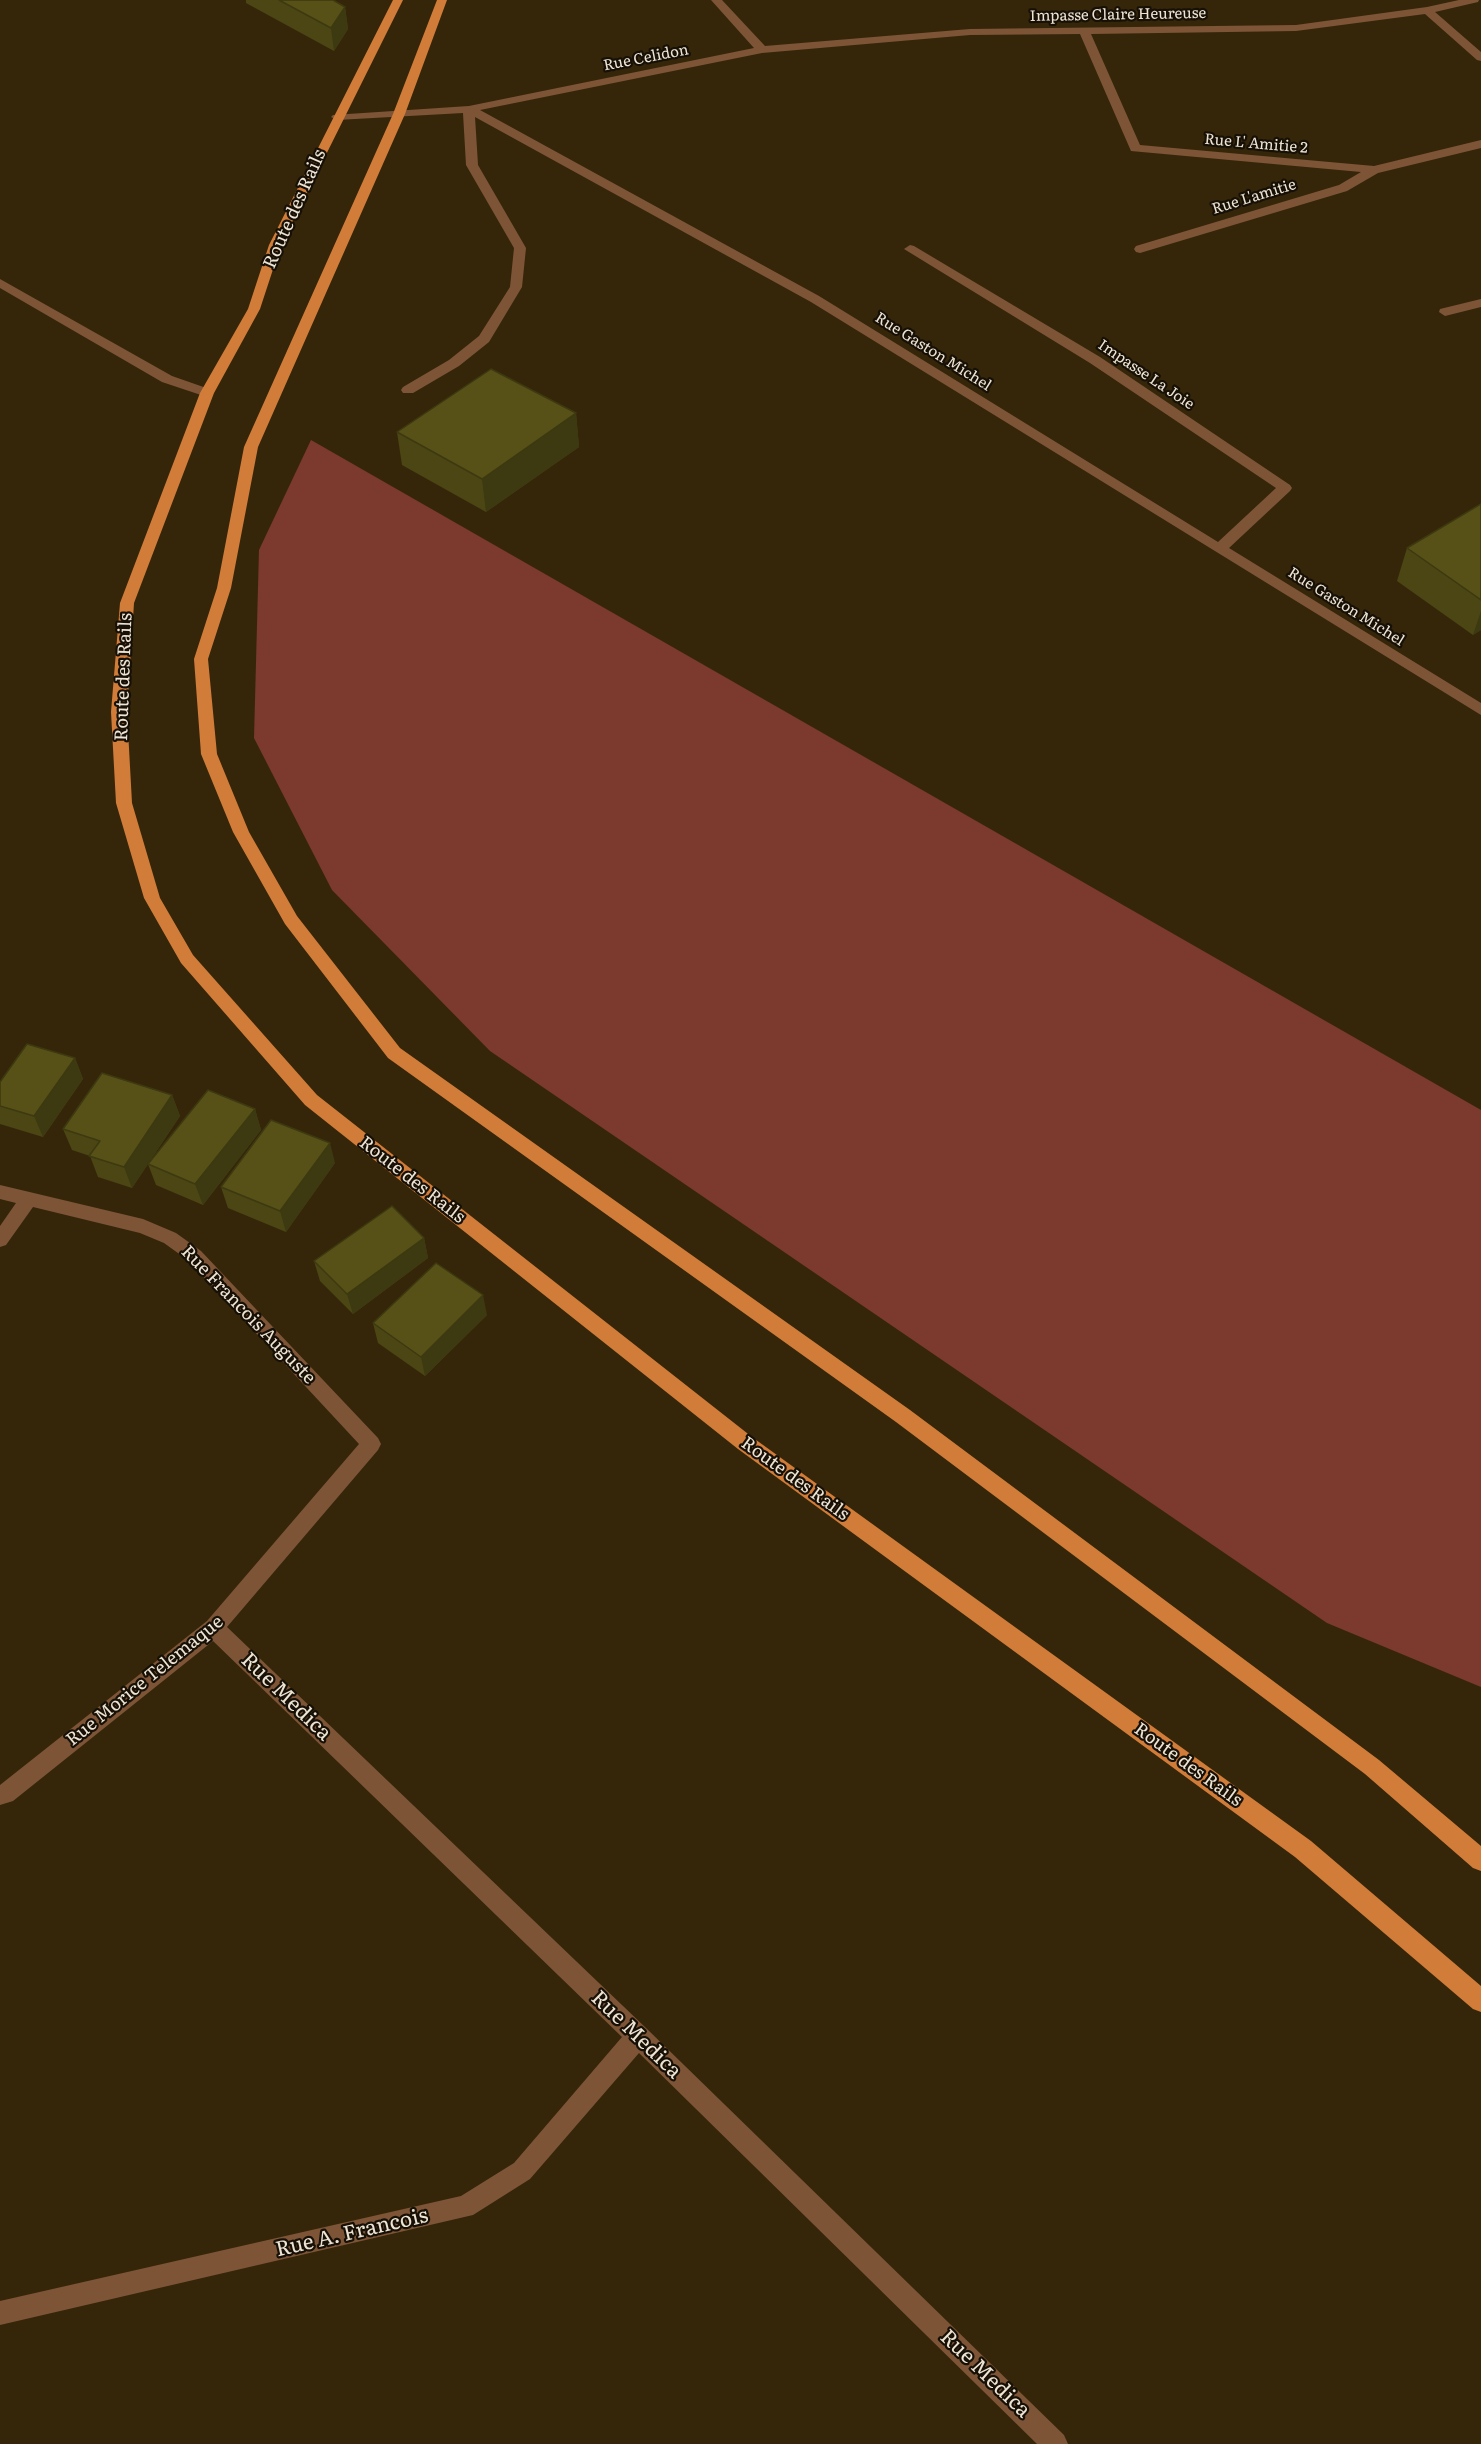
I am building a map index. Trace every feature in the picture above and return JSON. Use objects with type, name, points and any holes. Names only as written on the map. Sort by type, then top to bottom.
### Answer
[{"type":"main road","name":"Route des Rails","points":[[398,0],[337,117],[275,245],[254,309],[207,393],[127,603],[119,712],[124,803],[152,898],[186,959],[311,1100],[745,1443],[1303,1849],[1481,2001]]},
{"type":"main road","points":[[442,0],[399,114],[251,447],[224,588],[201,659],[209,754],[241,832],[291,920],[394,1053],[903,1416],[1372,1767],[1481,1860]]},
{"type":"street","points":[[716,0],[762,50]]},
{"type":"street","name":"Impasse Claire Heureuse","points":[[762,50],[970,32],[1296,28],[1474,0]]},
{"type":"street","points":[[1427,9],[1481,58]]},
{"type":"street","name":"Rue L' Amitie 2","points":[[1084,30],[1135,148],[1374,170]]},
{"type":"street","name":"Rue Celidon","points":[[469,109],[762,50]]},
{"type":"street","points":[[337,117],[469,109],[472,165],[520,248],[516,287],[484,339],[454,363],[408,390]]},
{"type":"street","name":"Rue Gaston Michel","points":[[469,109],[815,299],[1481,710]]},
{"type":"street","points":[[1374,170],[1481,144]]},
{"type":"street","name":"Rue L'amitie","points":[[1140,249],[1343,188],[1374,170]]},
{"type":"street","name":"Impasse La Joie","points":[[910,249],[1095,360],[1285,488],[1220,548]]},
{"type":"street","points":[[0,283],[167,379],[207,393]]},
{"type":"street","points":[[1445,312],[1481,303]]},
{"type":"street","name":"Rue Francois Auguste","points":[[0,1192],[143,1227],[170,1238],[195,1256],[371,1444]]},
{"type":"street","points":[[0,1240],[28,1200]]},
{"type":"street","name":"Rue Morice Telemaque","points":[[0,1795],[5,1794],[214,1628],[371,1444]]},
{"type":"street","name":"Rue Medica","points":[[214,1628],[638,2036],[1055,2444]]},
{"type":"street","name":"Rue A. Francois","points":[[0,2313],[465,2207],[522,2171],[638,2036]]},
{"type":"shaded area","points":[[311,440],[1481,1110],[1481,1687],[1327,1623],[490,1051],[332,890],[254,738],[259,550]]},
{"type":"building","points":[[279,0],[333,0],[345,7],[331,28]]},
{"type":"building","points":[[491,369],[576,413],[482,479],[397,432]]},
{"type":"building","points":[[1481,504],[1481,600],[1407,548]]},
{"type":"building","points":[[27,1044],[75,1058],[34,1116],[0,1106],[0,1082]]},
{"type":"building","points":[[102,1073],[172,1095],[124,1167],[89,1156],[100,1141],[63,1129]]},
{"type":"building","points":[[208,1090],[255,1109],[195,1184],[148,1164]]},
{"type":"building","points":[[271,1120],[330,1143],[280,1211],[221,1187]]},
{"type":"building","points":[[392,1206],[424,1238],[347,1294],[314,1261]]},
{"type":"building","points":[[436,1263],[483,1295],[421,1357],[373,1323]]}]
